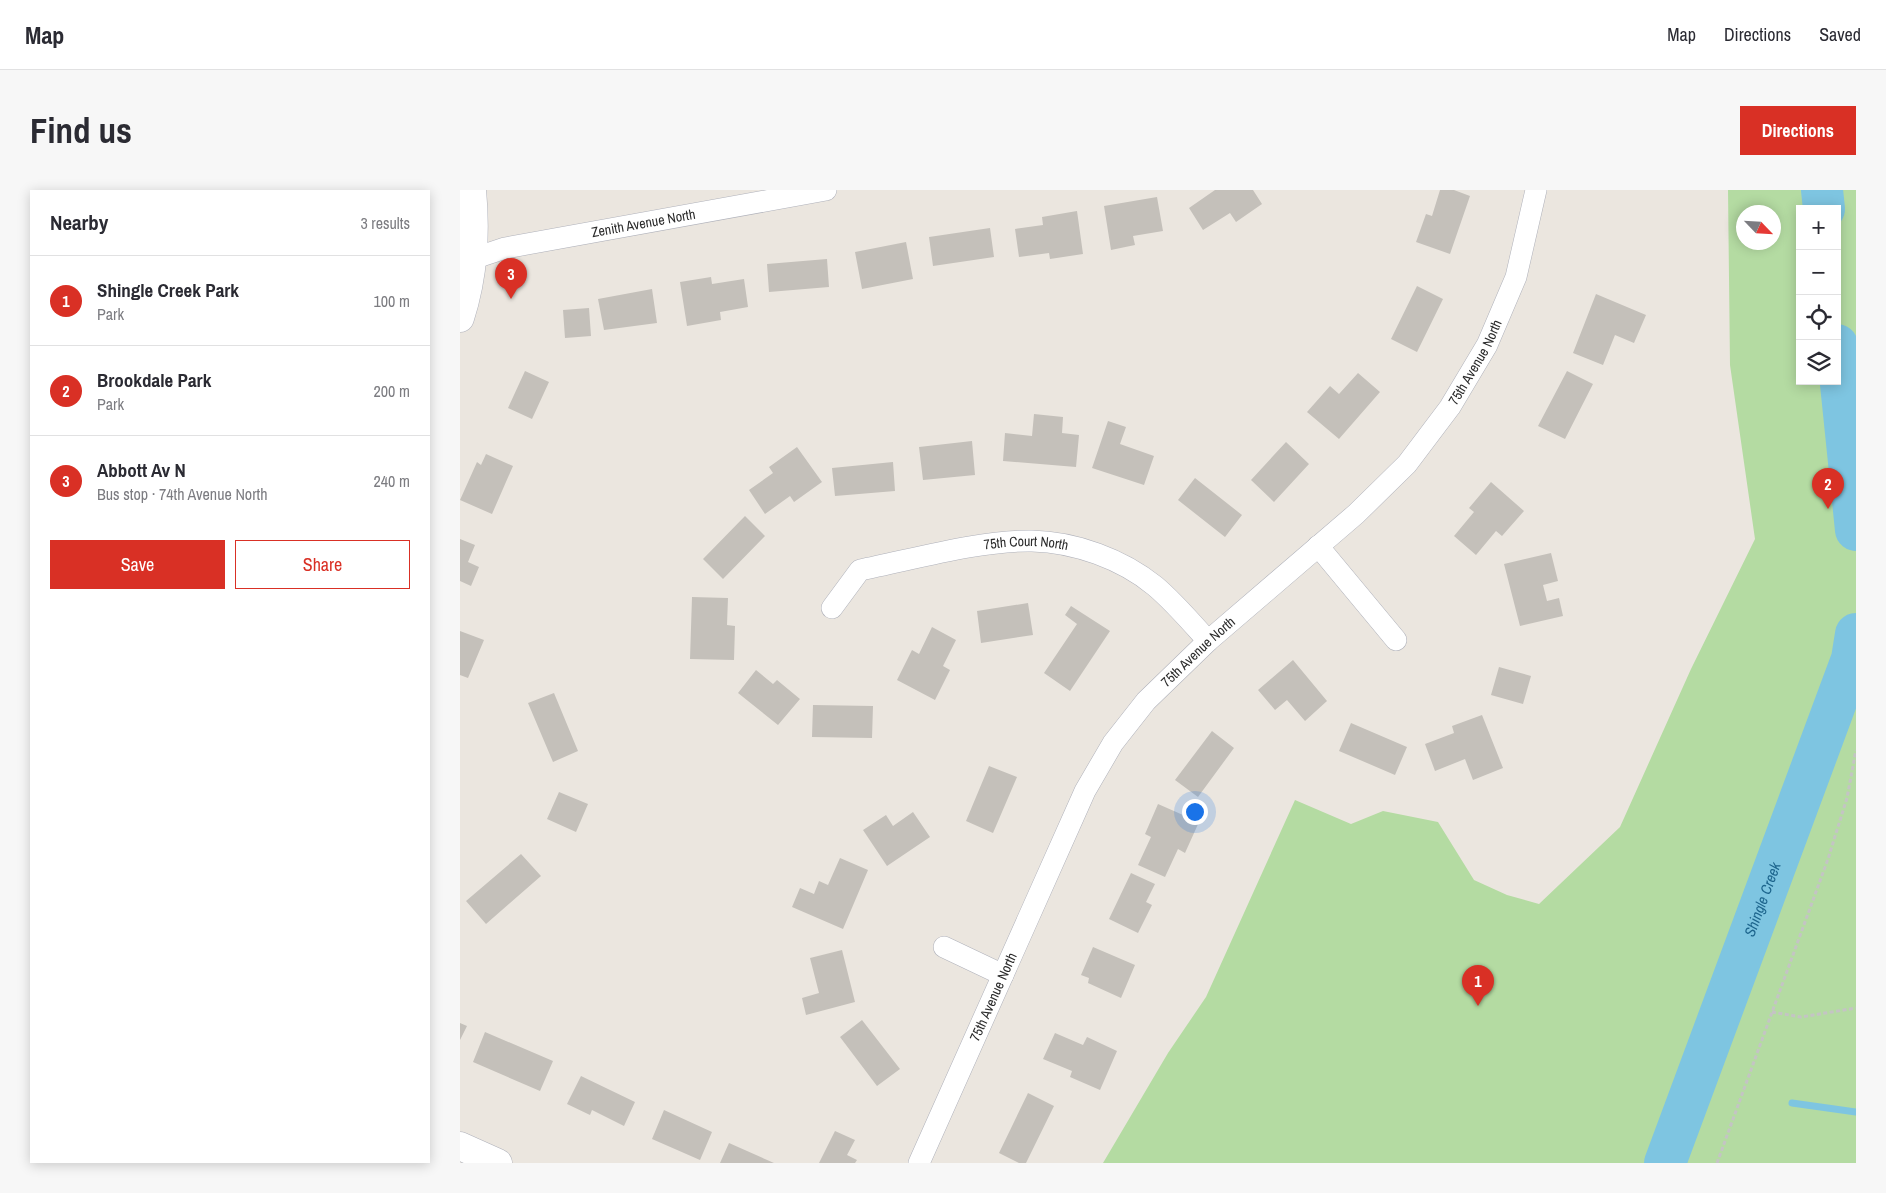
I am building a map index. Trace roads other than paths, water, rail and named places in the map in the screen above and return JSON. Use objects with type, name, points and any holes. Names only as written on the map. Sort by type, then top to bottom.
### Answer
[{"type":"street","points":[[460,318],[470,276],[466,261],[472,190]]},
{"type":"street","name":"75th Avenue North","points":[[919,1163],[1085,791],[1113,743],[1146,701],[1208,641],[1356,514],[1408,464],[1450,407],[1488,345],[1516,277],[1536,190]]},
{"type":"street","name":"Zenith Avenue North","points":[[466,261],[505,248],[819,191]]},
{"type":"street","name":"75th Court North","points":[[832,608],[860,570],[990,544],[1032,541],[1077,548],[1118,562],[1155,586],[1208,641]]},
{"type":"street","points":[[1318,546],[1396,640]]},
{"type":"street","points":[[944,947],[1003,975]]},
{"type":"street","points":[[460,1146],[498,1163]]},
{"type":"waterway","name":"Shingle Creek","points":[[1822,190],[1824,205]]},
{"type":"waterway","name":"Shingle Creek","points":[[1841,384],[1856,530]]},
{"type":"waterway","name":"Shingle Creek","points":[[1665,1163],[1852,659],[1856,634]]},
{"type":"waterway","points":[[1792,1103],[1856,1112]]},
{"type":"place","name":"Abbott Av N","points":[[511,299]]},
{"type":"place","name":"Brookdale Park","points":[[1828,509]]},
{"type":"place","name":"Shingle Creek Park","points":[[1478,1006]]}]
